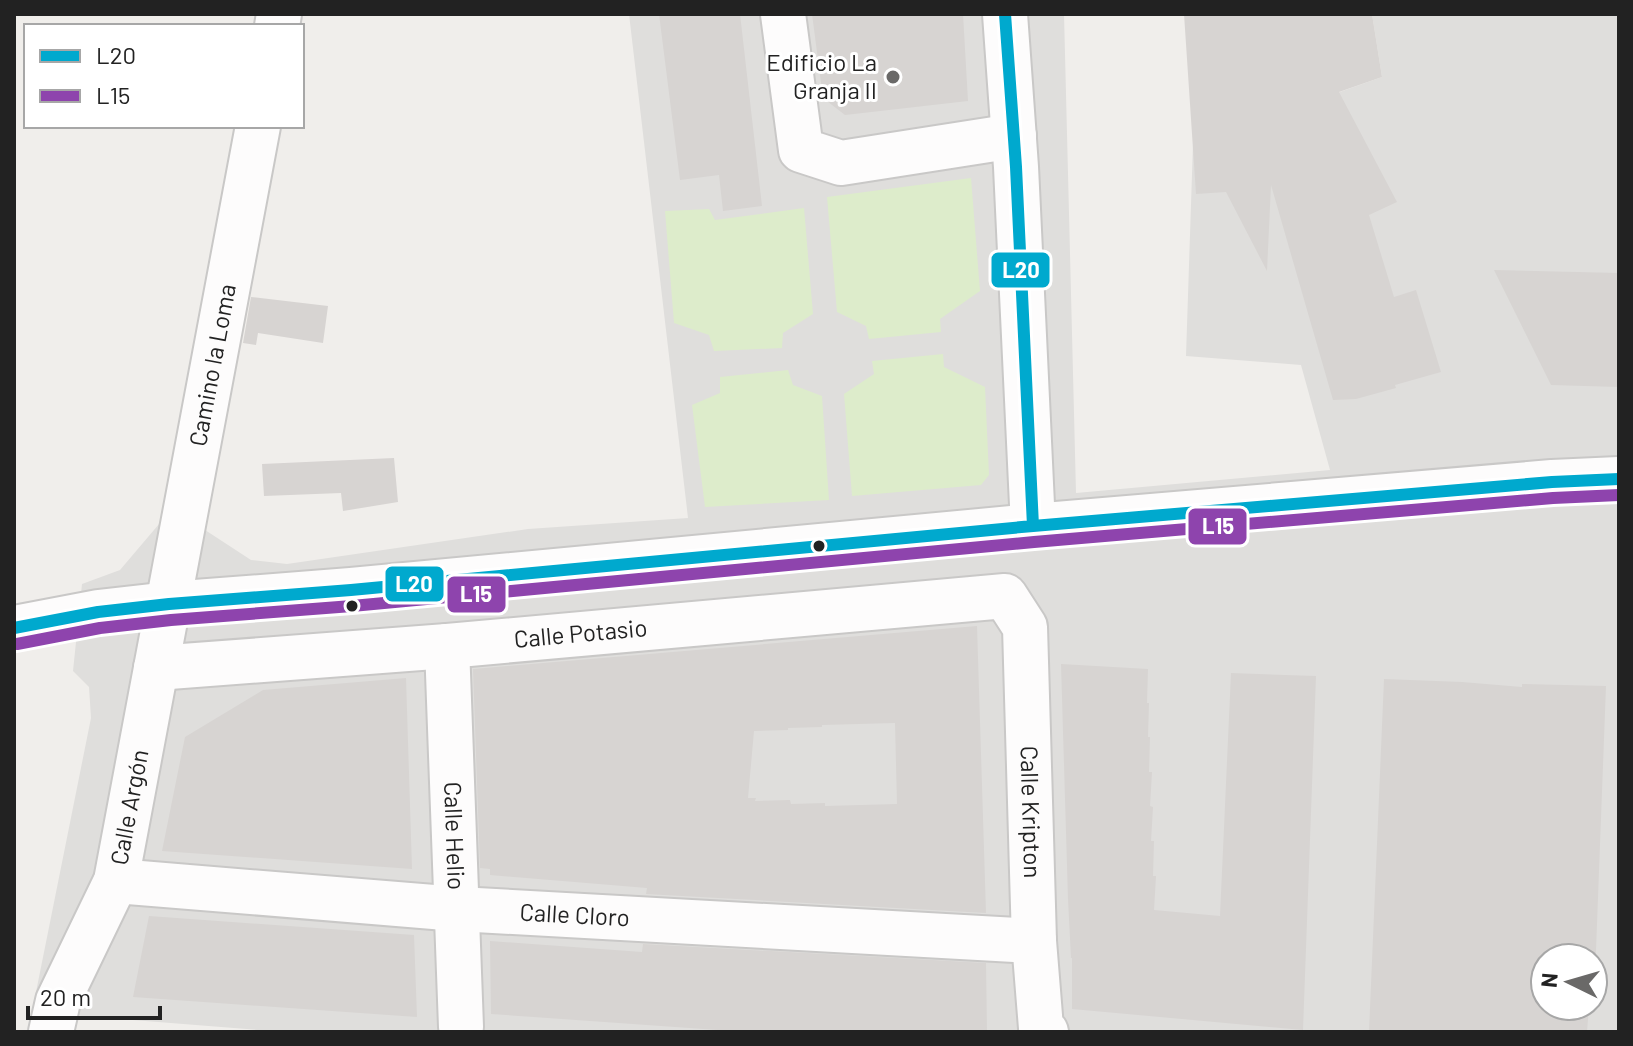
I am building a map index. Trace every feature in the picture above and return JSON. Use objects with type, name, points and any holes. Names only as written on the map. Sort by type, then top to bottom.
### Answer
[{"type":"street","points":[[783,14],[801,150],[841,163],[1014,136]]},
{"type":"street","points":[[1005,14],[1033,526]]},
{"type":"street","name":"Camino la Loma","points":[[169,604],[258,128]]},
{"type":"street","points":[[14,628],[98,612],[169,604],[1033,526],[1536,483],[1619,479]]},
{"type":"street","name":"Calle Potasio","points":[[156,668],[447,646],[1005,596]]},
{"type":"street","name":"Calle Kripton","points":[[1005,596],[1025,627],[1034,941],[1041,1028],[1046,1032]]},
{"type":"street","name":"Calle Argón","points":[[54,1017],[116,881],[169,604]]},
{"type":"street","name":"Calle Helio","points":[[447,646],[461,1027]]},
{"type":"street","name":"Calle Cloro","points":[[116,881],[458,909],[1034,941]]},
{"type":"shaded area","points":[[629,14],[1064,14],[1076,493],[1330,470],[1301,365],[1186,356],[1193,144],[1382,77],[1372,14],[1619,14],[1619,1032],[283,1032],[32,1012],[91,718],[89,687],[73,671],[82,584],[120,570],[165,517],[202,528],[251,560],[287,564],[528,529],[688,518]]},
{"type":"green space","points":[[971,178],[980,291],[940,319],[941,332],[869,339],[866,326],[837,312],[827,197]]},
{"type":"green space","points":[[804,208],[813,314],[783,333],[782,348],[714,351],[709,335],[674,323],[665,211],[709,209],[715,220]]},
{"type":"green space","points":[[943,354],[944,367],[985,387],[989,475],[981,485],[852,496],[844,394],[874,374],[872,361]]},
{"type":"green space","points":[[788,370],[793,385],[822,396],[829,500],[705,507],[692,405],[720,393],[720,377]]},
{"type":"building","points":[[659,14],[740,14],[762,206],[723,211],[719,175],[680,180]]},
{"type":"building","name":"Edificio La Granja II","points":[[812,14],[963,14],[968,101],[845,115],[823,98]]},
{"type":"building","points":[[1184,14],[1372,14],[1382,77],[1339,92],[1397,202],[1369,215],[1394,297],[1416,290],[1441,372],[1356,399],[1333,400],[1271,185],[1267,271],[1226,192],[1196,194]]},
{"type":"building","points":[[1494,270],[1619,273],[1619,387],[1551,385]]},
{"type":"building","points":[[251,297],[328,306],[323,343],[258,333],[256,345],[243,343]]},
{"type":"building","points":[[394,458],[398,502],[343,511],[341,493],[264,496],[262,464]]},
{"type":"building","points":[[977,626],[986,913],[646,894],[647,888],[490,875],[490,869],[480,868],[473,669]],"holes":[[[895,723],[897,804],[825,806],[825,803],[791,804],[790,800],[755,801],[756,798],[748,798],[754,731]]]},
{"type":"building","points":[[1061,664],[1148,669],[1149,772],[1152,772],[1150,806],[1153,807],[1151,841],[1154,841],[1153,876],[1156,876],[1154,910],[1220,916],[1231,673],[1316,676],[1303,1030],[1072,1009]]},
{"type":"building","points":[[406,678],[412,869],[162,851],[185,737],[263,690]]},
{"type":"building","points":[[1384,679],[1522,687],[1522,684],[1606,686],[1596,942],[1529,942],[1529,1022],[1588,1022],[1587,1032],[1369,1032]]},
{"type":"building","points":[[149,916],[414,935],[417,1017],[133,997]]},
{"type":"building","points":[[490,941],[642,952],[643,944],[986,963],[987,1032],[746,1032],[491,1014]]},
{"type":"transit line","name":"L20","points":[[1005,14],[1016,167],[1033,526]]},
{"type":"transit line","name":"L20","points":[[14,628],[98,612],[169,604],[351,590],[1033,526],[1619,479]]},
{"type":"transit line","name":"L15","points":[[17,644],[100,628],[171,620],[1034,542],[1619,495]]},
{"type":"place","name":"Edificio La Granja II","points":[[893,77]]}]
